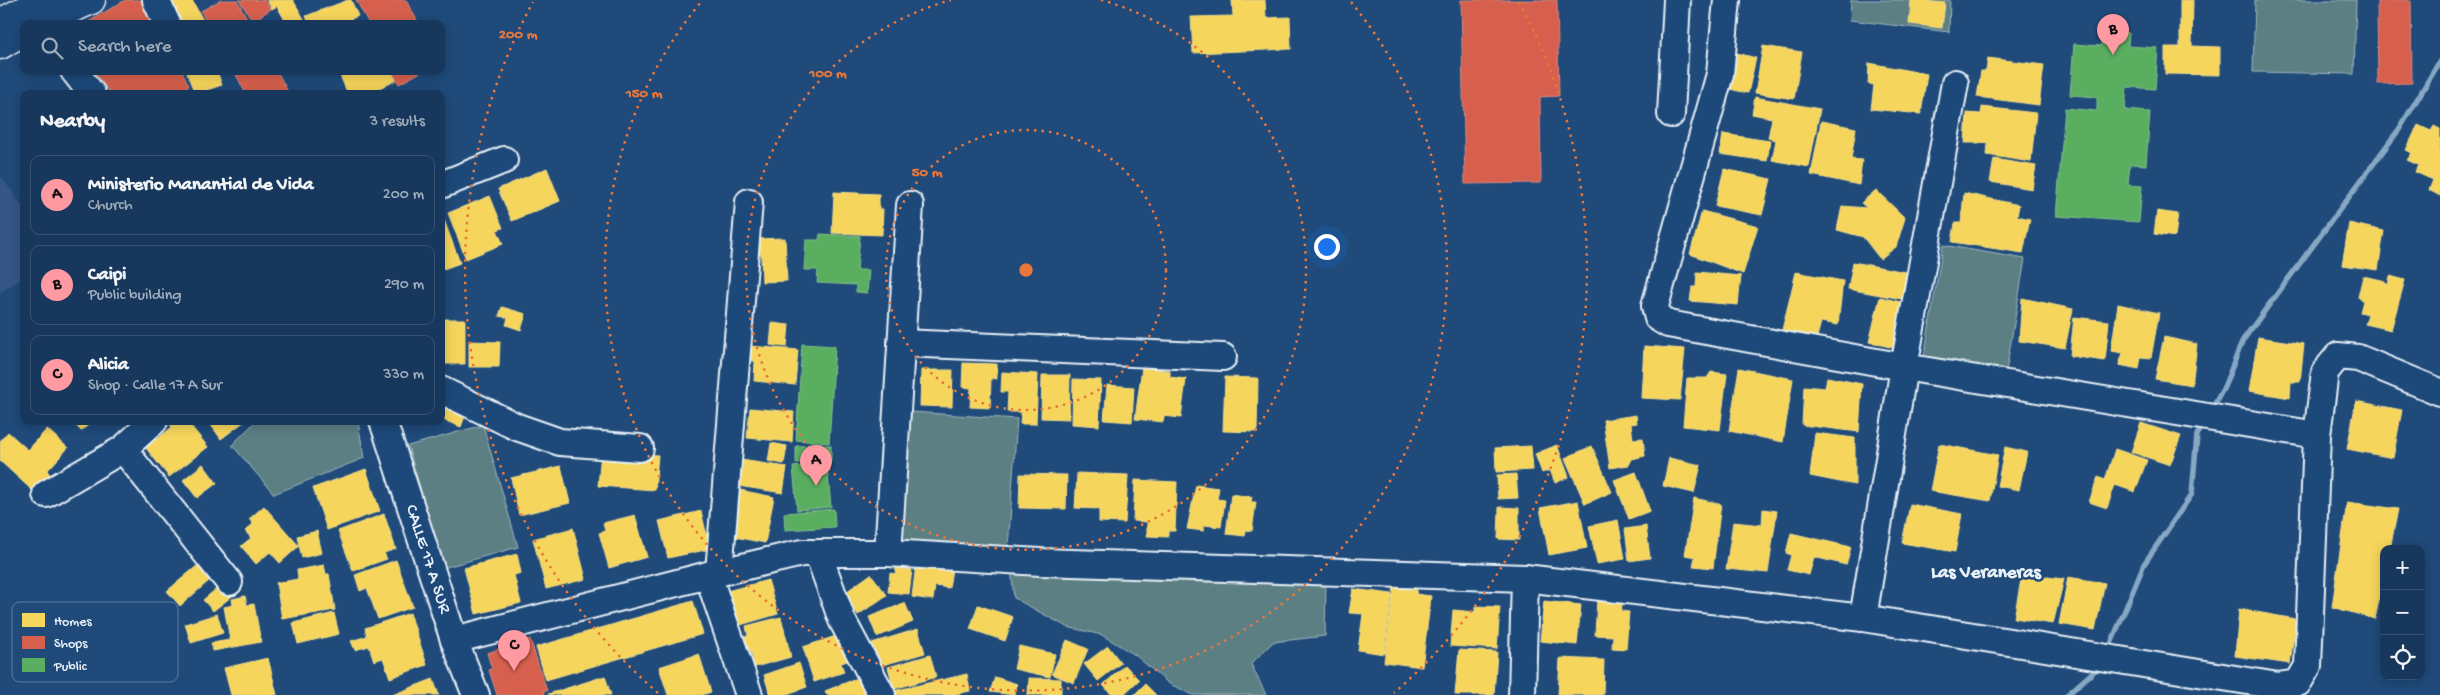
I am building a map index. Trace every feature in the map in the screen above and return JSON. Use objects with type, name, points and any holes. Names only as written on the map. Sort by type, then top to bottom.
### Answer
[{"type":"main road","points":[[21,20],[35,18],[91,0]]},
{"type":"main road","points":[[0,23],[20,20]]},
{"type":"main road","points":[[0,45],[20,30]]},
{"type":"street","points":[[156,0],[165,20]]},
{"type":"street","points":[[1670,114],[1677,0]]},
{"type":"street","points":[[1727,0],[1720,74],[1655,306],[1658,318],[1668,324],[1904,367],[2317,435]]},
{"type":"street","points":[[77,75],[89,90]]},
{"type":"street","points":[[1863,618],[1904,367],[1955,83]]},
{"type":"street","points":[[445,183],[504,160]]},
{"type":"street","points":[[749,202],[714,574],[749,695]]},
{"type":"street","points":[[888,553],[910,205]]},
{"type":"street","points":[[901,343],[1223,357]]},
{"type":"street","points":[[454,640],[714,574],[802,554],[888,553],[1041,562],[1525,578],[1863,618],[2278,686],[2298,683],[2308,666],[2317,435],[2325,372],[2338,356],[2358,358],[2440,392]]},
{"type":"street","points":[[445,392],[516,427],[560,442],[640,448]]},
{"type":"street","points":[[46,494],[123,449],[150,425]]},
{"type":"street","name":"CALLE 17 A SUR","points":[[384,425],[454,640],[476,695]]},
{"type":"street","points":[[123,449],[229,582]]},
{"type":"street","points":[[818,553],[842,620],[882,695]]},
{"type":"street","points":[[1522,695],[1525,578]]},
{"type":"shaded area","points":[[0,175],[20,202],[20,280],[0,293]]},
{"type":"green space","points":[[1851,0],[1950,0],[1949,32],[1850,20]]},
{"type":"green space","points":[[2255,0],[2356,0],[2354,74],[2253,72]]},
{"type":"green space","points":[[1943,245],[2025,259],[2005,377],[1923,363]]},
{"type":"green space","points":[[911,412],[1017,419],[1008,549],[902,542]]},
{"type":"green space","points":[[252,425],[359,425],[364,458],[274,494],[232,445]]},
{"type":"green space","points":[[483,425],[518,547],[443,568],[408,446]]},
{"type":"green space","points":[[1011,568],[1326,584],[1325,636],[1273,642],[1251,664],[1266,695],[1193,695],[1168,683],[1135,655],[1102,635],[1067,627],[1014,598]]},
{"type":"building: Homes","points":[[161,0],[192,0],[203,20],[171,20]]},
{"type":"building: Homes","points":[[267,0],[293,0],[305,20],[285,20],[277,6],[272,9]]},
{"type":"building: Homes","points":[[351,0],[358,16],[348,20],[308,20],[306,16]]},
{"type":"building: Homes","points":[[1232,0],[1265,0],[1266,18],[1290,17],[1291,49],[1193,53],[1191,17],[1233,16]]},
{"type":"building: Homes","points":[[1911,0],[1945,3],[1942,28],[1909,24]]},
{"type":"building: Homes","points":[[2180,0],[2193,0],[2192,46],[2220,47],[2220,75],[2165,74],[2165,47],[2180,47]]},
{"type":"building: Homes","points":[[1763,46],[1802,52],[1794,99],[1755,93]]},
{"type":"building: Homes","points":[[1737,53],[1756,58],[1748,93],[1729,89]]},
{"type":"building: Homes","points":[[1988,58],[2044,65],[2039,105],[1977,97],[1981,71],[1986,71]]},
{"type":"building: Homes","points":[[1869,63],[1927,74],[1921,114],[1871,109],[1874,85],[1868,84]]},
{"type":"building: Homes","points":[[188,75],[218,75],[222,85],[207,90],[193,90]]},
{"type":"building: Homes","points":[[340,75],[394,75],[396,80],[375,90],[346,90]]},
{"type":"building: Homes","points":[[1755,97],[1820,109],[1809,167],[1772,160],[1776,140],[1768,138],[1772,118],[1752,114]]},
{"type":"building: Homes","points":[[1982,107],[2036,113],[2031,162],[1987,155],[1988,143],[1965,143],[1967,113],[1981,114]]},
{"type":"building: Homes","points":[[1821,121],[1856,128],[1851,159],[1862,160],[1859,185],[1811,175]]},
{"type":"building: Homes","points":[[2418,125],[2431,131],[2434,126],[2440,129],[2440,196],[2429,190],[2433,180],[2415,172],[2418,165],[2407,160],[2412,153],[2406,150]]},
{"type":"building: Homes","points":[[1723,134],[1770,141],[1767,161],[1720,154]]},
{"type":"building: Homes","points":[[1994,159],[2036,166],[2032,189],[1990,182]]},
{"type":"building: Homes","points":[[547,168],[560,201],[512,221],[498,189]]},
{"type":"building: Homes","points":[[1724,169],[1771,179],[1762,215],[1715,206]]},
{"type":"building: Homes","points":[[1876,190],[1905,218],[1896,247],[1880,259],[1863,237],[1837,230],[1842,206],[1867,208],[1861,203]]},
{"type":"building: Homes","points":[[834,192],[879,194],[879,209],[883,209],[882,235],[832,233]]},
{"type":"building: Homes","points":[[1964,193],[2019,205],[2017,216],[2030,219],[2023,253],[1952,242],[1955,223],[1961,223]]},
{"type":"building: Homes","points":[[490,196],[503,228],[497,230],[503,244],[466,259],[448,213]]},
{"type":"building: Homes","points":[[1702,211],[1758,226],[1743,274],[1690,254]]},
{"type":"building: Homes","points":[[2157,211],[2178,214],[2175,237],[2154,234]]},
{"type":"building: Homes","points":[[445,222],[460,263],[445,269]]},
{"type":"building: Homes","points":[[2349,223],[2384,231],[2378,270],[2342,265]]},
{"type":"building: Homes","points":[[785,238],[787,281],[762,282],[761,254],[755,255],[755,239]]},
{"type":"building: Homes","points":[[1853,262],[1906,272],[1902,299],[1848,289]]},
{"type":"building: Homes","points":[[1697,272],[1741,276],[1738,305],[1690,301],[1692,287],[1696,287]]},
{"type":"building: Homes","points":[[1796,272],[1843,281],[1838,325],[1821,322],[1817,337],[1782,330]]},
{"type":"building: Homes","points":[[2363,276],[2382,280],[2388,285],[2390,276],[2405,280],[2391,330],[2365,324],[2368,314],[2360,312],[2363,301],[2358,297]]},
{"type":"building: Homes","points":[[1880,297],[1905,303],[1894,348],[1869,342]]},
{"type":"building: Homes","points":[[2022,298],[2073,309],[2065,348],[2019,341]]},
{"type":"building: Homes","points":[[2118,304],[2159,313],[2151,358],[2141,357],[2139,369],[2119,365],[2123,353],[2111,351]]},
{"type":"building: Homes","points":[[502,307],[526,314],[521,330],[506,325],[508,318],[499,316]]},
{"type":"building: Homes","points":[[2074,317],[2109,321],[2105,361],[2070,356]]},
{"type":"building: Homes","points":[[445,319],[465,319],[465,364],[445,364]]},
{"type":"building: Homes","points":[[772,323],[789,325],[787,347],[770,345]]},
{"type":"building: Homes","points":[[2164,337],[2197,344],[2192,385],[2155,379]]},
{"type":"building: Homes","points":[[2258,337],[2304,344],[2300,382],[2291,382],[2290,398],[2249,391]]},
{"type":"building: Homes","points":[[469,341],[500,342],[499,367],[469,367]]},
{"type":"building: Homes","points":[[750,346],[798,350],[795,385],[754,381],[755,361],[749,361]]},
{"type":"building: Homes","points":[[1644,346],[1685,349],[1680,400],[1641,398]]},
{"type":"building: Homes","points":[[963,363],[997,364],[997,379],[991,378],[990,408],[970,407],[971,388],[962,387]]},
{"type":"building: Homes","points":[[1142,367],[1170,371],[1170,377],[1186,379],[1181,418],[1164,416],[1163,422],[1135,419]]},
{"type":"building: Homes","points":[[1739,368],[1793,379],[1783,442],[1729,431]]},
{"type":"building: Homes","points":[[921,370],[953,370],[952,407],[920,406]]},
{"type":"building: Homes","points":[[1002,372],[1038,374],[1036,424],[1020,424],[1021,412],[1007,412],[1008,392],[1001,392]]},
{"type":"building: Homes","points":[[1711,372],[1727,374],[1720,430],[1683,426],[1687,378],[1707,378]]},
{"type":"building: Homes","points":[[1042,375],[1070,375],[1069,419],[1041,418]]},
{"type":"building: Homes","points":[[1225,377],[1258,378],[1257,432],[1223,431]]},
{"type":"building: Homes","points":[[1827,377],[1862,384],[1859,432],[1802,425],[1804,386],[1825,388]]},
{"type":"building: Homes","points":[[1073,379],[1101,380],[1099,426],[1072,424]]},
{"type":"building: Homes","points":[[1107,385],[1134,387],[1132,422],[1104,420]]},
{"type":"building: Homes","points":[[445,394],[453,397],[448,410],[465,416],[461,427],[445,421]]},
{"type":"building: Homes","points":[[2356,401],[2402,410],[2393,458],[2347,449]]},
{"type":"building: Homes","points":[[750,408],[794,412],[792,442],[747,438]]},
{"type":"building: Homes","points":[[1636,415],[1637,423],[1631,424],[1633,439],[1643,438],[1645,456],[1632,459],[1629,465],[1610,468],[1603,420]]},
{"type":"building: Homes","points":[[2141,423],[2181,436],[2170,465],[2131,452]]},
{"type":"building: Homes","points":[[76,425],[88,425],[81,431]]},
{"type":"building: Homes","points":[[170,425],[190,425],[208,447],[169,477],[141,442],[151,433],[156,440],[172,427]]},
{"type":"building: Homes","points":[[211,425],[240,425],[221,439]]},
{"type":"building: Homes","points":[[47,429],[68,448],[47,471],[50,474],[34,492],[0,461],[0,441],[8,432],[28,450]]},
{"type":"building: Homes","points":[[1815,433],[1855,438],[1855,485],[1810,476]]},
{"type":"building: Homes","points":[[771,443],[787,446],[784,464],[768,461]]},
{"type":"building: Homes","points":[[1939,444],[1998,455],[1990,501],[1930,491]]},
{"type":"building: Homes","points":[[1557,445],[1569,477],[1555,483],[1550,470],[1542,473],[1535,454]]},
{"type":"building: Homes","points":[[1531,446],[1533,470],[1496,472],[1495,448]]},
{"type":"building: Homes","points":[[1592,446],[1612,492],[1585,504],[1565,458]]},
{"type":"building: Homes","points":[[2005,447],[2027,452],[2019,490],[1997,486]]},
{"type":"building: Homes","points":[[2115,449],[2147,460],[2135,492],[2115,485],[2107,508],[2089,502],[2098,477],[2105,480]]},
{"type":"building: Homes","points":[[601,451],[658,455],[655,490],[598,486]]},
{"type":"building: Homes","points":[[1669,458],[1701,465],[1694,493],[1663,486]]},
{"type":"building: Homes","points":[[735,459],[787,467],[783,493],[731,485]]},
{"type":"building: Homes","points":[[203,464],[217,483],[197,498],[183,480]]},
{"type":"building: Homes","points":[[561,466],[570,503],[519,515],[511,478]]},
{"type":"building: Homes","points":[[366,469],[380,511],[327,530],[313,488]]},
{"type":"building: Homes","points":[[1636,472],[1650,511],[1629,519],[1614,480]]},
{"type":"building: Homes","points":[[1077,473],[1128,475],[1125,523],[1099,522],[1099,509],[1075,508]]},
{"type":"building: Homes","points":[[1020,474],[1067,475],[1066,509],[1019,508]]},
{"type":"building: Homes","points":[[1516,474],[1518,498],[1498,499],[1497,475]]},
{"type":"building: Homes","points":[[1135,480],[1177,482],[1175,531],[1168,531],[1168,537],[1147,536],[1147,522],[1133,521]]},
{"type":"building: Homes","points":[[1196,485],[1219,488],[1217,499],[1225,500],[1221,527],[1204,525],[1204,531],[1187,529]]},
{"type":"building: Homes","points":[[735,489],[774,497],[765,543],[725,535]]},
{"type":"building: Homes","points":[[1231,494],[1252,497],[1251,502],[1256,502],[1252,531],[1246,530],[1245,536],[1226,534]]},
{"type":"building: Homes","points":[[1694,498],[1721,504],[1713,568],[1693,566],[1695,557],[1685,555]]},
{"type":"building: Homes","points":[[1578,501],[1587,548],[1549,555],[1540,508]]},
{"type":"building: Homes","points":[[2347,502],[2398,509],[2391,545],[2380,545],[2380,596],[2375,619],[2332,607]]},
{"type":"building: Homes","points":[[1910,504],[1962,514],[1955,552],[1902,543]]},
{"type":"building: Homes","points":[[264,506],[299,546],[280,563],[270,552],[256,564],[241,546],[251,538],[245,531],[253,524],[249,519]]},
{"type":"building: Homes","points":[[1499,507],[1519,508],[1519,540],[1498,539]]},
{"type":"building: Homes","points":[[1763,509],[1777,511],[1768,573],[1726,569],[1733,522],[1762,525]]},
{"type":"building: Homes","points":[[701,511],[710,549],[668,558],[659,521]]},
{"type":"building: Homes","points":[[384,514],[396,549],[384,553],[387,559],[353,571],[338,531]]},
{"type":"building: Homes","points":[[635,515],[647,557],[609,568],[599,533],[605,531],[603,523]]},
{"type":"building: Homes","points":[[1618,520],[1625,559],[1597,564],[1589,526]]},
{"type":"building: Homes","points":[[1646,526],[1650,558],[1629,561],[1625,529]]},
{"type":"building: Homes","points":[[573,528],[586,579],[546,589],[533,539]]},
{"type":"building: Homes","points":[[317,531],[322,553],[302,558],[297,536]]},
{"type":"building: Homes","points":[[1791,533],[1851,547],[1846,565],[1814,557],[1809,575],[1787,570],[1791,555],[1786,553]]},
{"type":"building: Homes","points":[[517,554],[521,573],[514,575],[521,603],[476,614],[464,568]]},
{"type":"building: Homes","points":[[396,560],[413,607],[378,619],[367,588],[360,591],[355,575]]},
{"type":"building: Homes","points":[[916,564],[952,569],[949,588],[935,586],[933,600],[912,597]]},
{"type":"building: Homes","points":[[198,565],[210,580],[180,606],[167,591]]},
{"type":"building: Homes","points":[[324,565],[326,574],[329,574],[335,610],[282,619],[276,583],[298,579],[297,570]]},
{"type":"building: Homes","points":[[896,568],[912,570],[909,594],[888,592],[890,573],[895,574]]},
{"type":"building: Homes","points":[[871,574],[887,595],[858,615],[843,594]]},
{"type":"building: Homes","points":[[2022,574],[2064,579],[2053,624],[2014,618]]},
{"type":"building: Homes","points":[[2068,577],[2105,583],[2095,630],[2059,624]]},
{"type":"building: Homes","points":[[1395,579],[1418,582],[1416,594],[1431,596],[1422,667],[1384,662]]},
{"type":"building: Homes","points":[[768,580],[778,614],[737,626],[727,591]]},
{"type":"building: Homes","points":[[221,585],[231,597],[213,611],[203,600]]},
{"type":"building: Homes","points":[[1353,589],[1392,594],[1384,654],[1358,650],[1363,614],[1349,613]]},
{"type":"building: Homes","points":[[245,596],[247,605],[254,604],[261,642],[213,651],[211,643],[230,640],[224,607],[233,605],[232,599]]},
{"type":"building: Homes","points":[[1597,598],[1623,600],[1621,611],[1629,612],[1626,649],[1612,648],[1613,636],[1595,635]]},
{"type":"building: Homes","points":[[693,601],[703,634],[546,680],[536,647]]},
{"type":"building: Homes","points":[[1544,601],[1581,605],[1577,645],[1540,641]]},
{"type":"building: Homes","points":[[905,603],[913,622],[877,637],[869,617]]},
{"type":"building: Homes","points":[[978,605],[1013,617],[1005,641],[970,629]]},
{"type":"building: Homes","points":[[1475,606],[1500,607],[1497,649],[1450,646],[1453,610],[1475,612]]},
{"type":"building: Homes","points":[[2239,609],[2296,619],[2290,664],[2235,656]]},
{"type":"building: Homes","points":[[334,613],[339,634],[298,644],[293,623]]},
{"type":"building: Homes","points":[[410,613],[427,665],[390,678],[383,658],[374,661],[369,646],[355,650],[351,641],[367,636],[365,628]]},
{"type":"building: Homes","points":[[217,614],[223,633],[191,643],[185,624]]},
{"type":"building: Homes","points":[[781,617],[791,657],[755,667],[751,651],[744,653],[740,638],[748,636],[746,626]]},
{"type":"building: Homes","points":[[918,629],[925,653],[876,667],[869,644]]},
{"type":"building: Homes","points":[[842,634],[851,660],[841,663],[844,672],[814,682],[803,647]]},
{"type":"building: Homes","points":[[1067,640],[1088,649],[1074,683],[1052,674]]},
{"type":"building: Homes","points":[[1019,646],[1055,654],[1050,677],[1014,669]]},
{"type":"building: Homes","points":[[1108,646],[1121,663],[1098,681],[1084,664]]},
{"type":"building: Homes","points":[[1459,650],[1497,652],[1494,695],[1455,695]]},
{"type":"building: Homes","points":[[699,654],[711,692],[702,695],[668,695],[659,667]]},
{"type":"building: Homes","points":[[930,655],[936,677],[894,689],[888,667]]},
{"type":"building: Homes","points":[[268,658],[277,695],[231,695],[224,668]]},
{"type":"building: Homes","points":[[1560,658],[1604,660],[1603,695],[1558,695]]},
{"type":"building: Homes","points":[[799,663],[807,687],[784,695],[770,695],[764,675]]},
{"type":"building: Homes","points":[[1125,665],[1139,680],[1123,695],[1112,695],[1103,685]]},
{"type":"building: Homes","points":[[967,674],[970,691],[951,695],[890,695],[889,692]]},
{"type":"building: Homes","points":[[605,676],[611,695],[548,694]]},
{"type":"building: Homes","points":[[860,677],[868,695],[827,695],[825,691]]},
{"type":"building: Homes","points":[[995,677],[1017,684],[1014,695],[990,692]]},
{"type":"building: Homes","points":[[1029,678],[1061,679],[1061,695],[1028,695]]},
{"type":"building: Homes","points":[[433,679],[439,695],[392,695]]},
{"type":"building: Homes","points":[[1145,684],[1156,695],[1134,695]]},
{"type":"building: Shops","points":[[125,0],[146,0],[156,20],[92,20]]},
{"type":"building: Shops","points":[[221,0],[237,0],[248,20],[205,20],[201,11]]},
{"type":"building: Shops","points":[[239,0],[265,0],[271,9],[252,20]]},
{"type":"building: Shops","points":[[356,0],[406,0],[417,20],[367,20]]},
{"type":"building: Shops","points":[[1461,0],[1557,0],[1559,96],[1540,97],[1541,183],[1465,184]]},
{"type":"building: Shops","points":[[2377,0],[2411,0],[2412,83],[2378,84]]},
{"type":"building: Shops","points":[[97,75],[184,75],[189,86],[183,90],[108,90]]},
{"type":"building: Shops","points":[[236,75],[279,75],[287,90],[244,90]]},
{"type":"building: Shops","points":[[394,75],[416,75],[399,84]]},
{"type":"building: Shops","points":[[530,639],[547,691],[543,691],[545,695],[497,695],[489,670],[492,669],[487,653]]},
{"type":"building: Public","points":[[2102,31],[2129,33],[2128,46],[2158,48],[2155,89],[2127,87],[2125,110],[2150,112],[2146,165],[2130,164],[2128,185],[2142,186],[2139,222],[2056,216],[2065,108],[2097,111],[2097,97],[2070,95],[2074,44],[2101,46]]},
{"type":"building: Public","points":[[820,234],[860,236],[857,270],[869,270],[867,293],[856,292],[856,285],[817,283],[818,270],[804,270],[806,240],[819,240]]},
{"type":"building: Public","points":[[802,344],[835,346],[829,443],[796,440]]},
{"type":"building: Public","points":[[831,445],[831,462],[796,463],[796,446]]},
{"type":"building: Public","points":[[827,463],[831,507],[797,510],[793,467]]},
{"type":"building: Public","points":[[834,509],[835,527],[785,530],[784,513]]},
{"type":"waterway","points":[[2211,411],[2224,387],[2243,340],[2400,128],[2440,61]]},
{"type":"waterway","points":[[2108,651],[2144,564],[2192,494],[2197,435],[2204,424]]},
{"type":"waterway","points":[[2067,695],[2101,665]]},
{"type":"place","name":"Caipi","points":[[2113,55]]},
{"type":"place","name":"Ministerio Manantial de Vida","points":[[816,486]]},
{"type":"place","name":"Alicia","points":[[514,671]]},
{"type":"district","name":"Las Veraneras","points":[[1986,573]]}]
